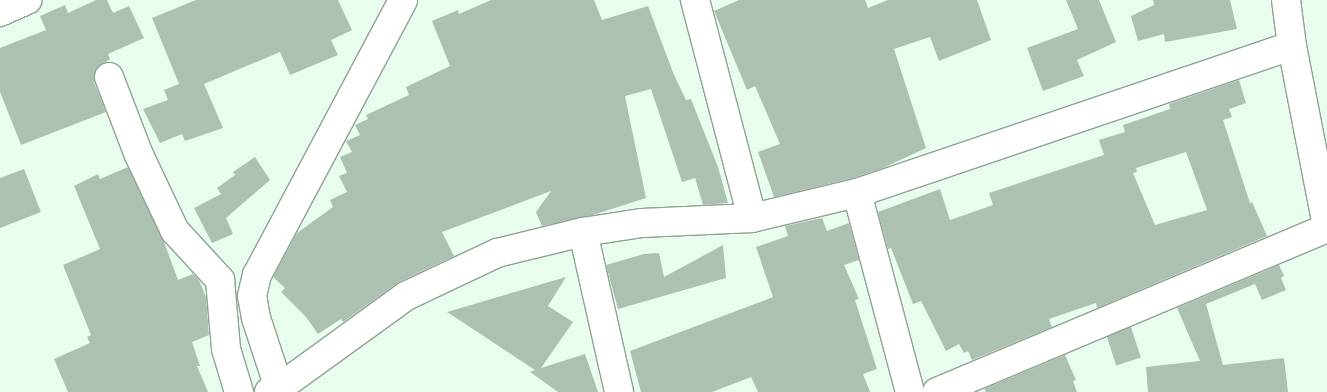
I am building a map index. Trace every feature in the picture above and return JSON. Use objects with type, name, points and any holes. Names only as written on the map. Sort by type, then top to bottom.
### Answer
[{"type":"street","points":[[0,12],[26,0]]},
{"type":"street","points":[[403,0],[257,275],[252,296],[274,390],[406,296],[498,253],[583,232],[642,223],[752,218],[857,193],[1292,46]]},
{"type":"street","points":[[695,0],[752,218]]},
{"type":"street","points":[[937,392],[1327,227],[1292,46],[1286,0]]},
{"type":"street","points":[[109,76],[138,155],[175,231],[220,280],[226,349],[239,392]]},
{"type":"street","points":[[857,193],[905,390]]},
{"type":"street","points":[[583,232],[619,392]]},
{"type":"building","points":[[96,0],[107,0],[113,13],[129,6],[144,38],[108,54],[110,59],[97,68],[94,74],[94,82],[106,112],[21,145],[0,92],[0,48],[46,30],[40,16],[65,5],[68,13]]},
{"type":"building","points":[[196,0],[338,0],[352,30],[331,40],[338,55],[290,75],[280,52],[204,84],[223,128],[185,141],[182,134],[160,143],[143,109],[168,100],[164,90],[179,84],[152,18]]},
{"type":"building","points":[[491,0],[594,0],[602,20],[648,6],[674,75],[686,100],[691,99],[718,167],[728,203],[703,205],[695,178],[682,182],[651,89],[625,96],[646,198],[593,215],[542,226],[536,212],[551,191],[442,232],[454,256],[399,282],[343,322],[341,319],[318,334],[306,317],[281,292],[285,288],[273,277],[297,233],[333,207],[330,200],[347,192],[339,176],[347,173],[340,157],[352,152],[346,141],[360,135],[355,125],[368,119],[366,115],[409,95],[406,87],[450,66],[432,21],[458,10],[459,14]]},
{"type":"building","points":[[739,0],[865,0],[868,8],[888,0],[977,0],[991,40],[939,61],[930,37],[894,49],[926,148],[883,168],[853,178],[774,197],[758,152],[780,144],[755,86],[747,90],[714,11]]},
{"type":"building","points":[[1066,0],[1099,0],[1116,42],[1077,60],[1084,76],[1043,91],[1027,48],[1078,29]]},
{"type":"building","points":[[1153,0],[1230,0],[1237,29],[1165,42],[1164,34],[1138,41],[1131,16],[1154,5]]},
{"type":"building","points":[[1239,80],[1246,103],[1229,109],[1232,117],[1223,120],[1250,203],[1252,202],[1267,236],[1097,308],[1096,303],[1049,319],[1052,327],[972,360],[968,351],[964,353],[959,344],[946,351],[921,301],[913,304],[891,248],[888,249],[878,212],[940,189],[950,220],[993,205],[989,193],[1104,155],[1099,140],[1125,132],[1123,125],[1170,109],[1169,104]],"holes":[[[1186,152],[1207,210],[1155,225],[1133,173],[1137,172],[1136,168]]]},
{"type":"building","points":[[255,157],[270,180],[226,218],[233,234],[212,243],[194,208],[221,194],[217,188],[235,175],[233,172]]},
{"type":"building","points":[[128,167],[164,242],[178,280],[193,274],[199,280],[206,297],[209,335],[192,342],[200,366],[197,366],[208,392],[68,392],[54,359],[90,343],[87,337],[91,335],[63,265],[100,249],[74,186],[98,174],[100,179]]},
{"type":"building","points":[[24,169],[41,212],[0,228],[0,178]]},
{"type":"building","points":[[822,218],[827,231],[849,223],[859,260],[844,265],[859,299],[855,300],[877,369],[863,374],[870,392],[758,392],[751,377],[712,392],[641,392],[630,351],[773,297],[756,247],[788,236],[785,226]]},
{"type":"building","points":[[723,245],[726,278],[618,309],[606,265],[644,254],[659,253],[664,277]]},
{"type":"building","points":[[1279,265],[1284,276],[1281,278],[1286,290],[1262,300],[1255,284],[1206,304],[1223,365],[1284,358],[1288,392],[1148,392],[1146,367],[1200,361],[1177,308]]},
{"type":"building","points":[[566,277],[548,306],[573,322],[541,368],[585,354],[598,392],[558,392],[530,372],[535,370],[447,312]]},
{"type":"building","points":[[1131,327],[1141,357],[1116,365],[1106,335]]},
{"type":"building","points":[[1065,355],[1076,380],[1073,381],[1077,392],[986,392],[984,389]]}]
